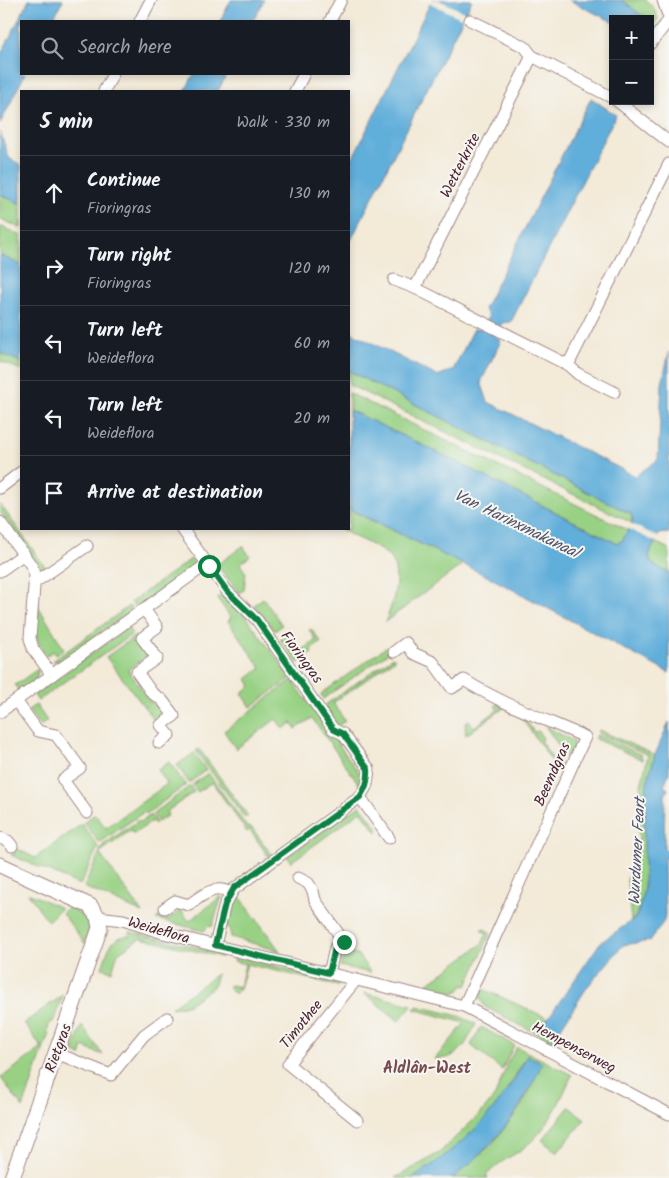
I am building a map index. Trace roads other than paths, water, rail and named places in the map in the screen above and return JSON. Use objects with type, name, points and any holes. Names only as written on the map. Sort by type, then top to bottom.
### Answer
[{"type":"street","points":[[141,20],[151,0]]},
{"type":"street","points":[[331,20],[341,0]]},
{"type":"street","points":[[665,0],[669,12]]},
{"type":"street","points":[[470,20],[525,47],[532,56],[609,95]]},
{"type":"street","points":[[654,39],[669,20]]},
{"type":"street","name":"Wetterkrite","points":[[415,288],[532,56]]},
{"type":"street","points":[[105,90],[112,75]]},
{"type":"street","points":[[296,90],[303,75]]},
{"type":"street","points":[[623,105],[669,142]]},
{"type":"street","points":[[568,365],[669,164]]},
{"type":"street","points":[[394,280],[415,288],[485,322],[568,365],[578,374],[614,392]]},
{"type":"street","points":[[0,488],[20,473]]},
{"type":"street","points":[[0,522],[31,565],[34,583],[30,638],[34,649],[52,675]]},
{"type":"street","name":"Fioringras","points":[[183,530],[227,591],[257,620],[333,729],[343,734],[368,769],[366,785],[360,797]]},
{"type":"street","points":[[34,583],[87,546]]},
{"type":"street","points":[[0,571],[24,554]]},
{"type":"street","points":[[0,712],[207,564]]},
{"type":"street","points":[[144,609],[157,627],[142,638],[157,658],[137,672],[152,693],[162,700],[174,716],[161,725],[169,735],[158,743]]},
{"type":"street","name":"Beemdgras","points":[[394,652],[406,643],[413,653],[433,662],[452,688],[464,680],[492,698],[512,704],[585,737],[464,1006]]},
{"type":"street","points":[[16,701],[38,731],[56,735],[80,768],[63,780],[87,813]]},
{"type":"street","points":[[215,945],[230,893],[239,884],[360,797],[389,838]]},
{"type":"street","points":[[0,838],[8,841],[12,846]]},
{"type":"street","points":[[0,865],[90,906],[98,917]]},
{"type":"street","points":[[298,878],[308,883],[313,891],[315,900],[344,942],[335,948],[329,973]]},
{"type":"street","points":[[165,908],[175,901],[189,905],[208,891],[225,890],[230,893]]},
{"type":"street","name":"Weideflora","points":[[98,917],[123,920],[163,933],[464,1006]]},
{"type":"street","name":"Rietgras","points":[[12,1178],[98,938],[100,928],[98,917]]},
{"type":"street","name":"Timothee","points":[[356,980],[288,1064],[357,1120]]},
{"type":"street","name":"Hempenserweg","points":[[464,1006],[669,1114]]},
{"type":"street","points":[[56,1053],[111,1075],[144,1035],[167,1018]]},
{"type":"water","points":[[29,0],[63,0],[53,20],[20,20],[20,75],[24,75],[0,124],[0,56]]},
{"type":"water","points":[[231,0],[264,0],[254,20],[221,20]]},
{"type":"water","points":[[432,0],[472,0],[350,242],[350,163]]},
{"type":"water","points":[[569,0],[622,0],[641,15],[609,15],[609,20]]},
{"type":"water","points":[[193,75],[226,75],[219,90],[186,90]]},
{"type":"water","name":"Van Harinxmakanaal","points":[[591,98],[616,115],[511,322],[502,323],[495,336],[501,341],[481,382],[488,402],[635,476],[658,460],[662,384],[669,352],[669,533],[659,534],[649,555],[651,563],[669,573],[669,673],[491,578],[350,509],[350,410],[439,453],[616,543],[622,541],[633,521],[631,514],[350,372],[350,332],[437,376],[453,370],[474,329],[483,329],[489,316],[484,309]]},
{"type":"water","points":[[0,131],[9,158],[20,164],[20,204],[0,194]]},
{"type":"water","points":[[0,255],[20,265],[20,362],[0,353]]},
{"type":"water","points":[[669,722],[669,773],[664,786],[668,789],[665,795],[664,848],[669,852],[669,860],[664,857],[664,921],[650,941],[623,945],[588,986],[555,1037],[540,1030],[600,943],[634,919],[638,914],[644,888],[644,833],[647,782],[655,755]]},
{"type":"water","points":[[527,1056],[538,1060],[542,1064],[524,1099],[494,1140],[453,1178],[413,1178],[449,1152],[479,1125],[504,1094]]},
{"type":"district","name":"Aldlân-West","points":[[427,1067]]},
{"type":"water label","name":"Wurdumer Feart","points":[[636,851]]}]
